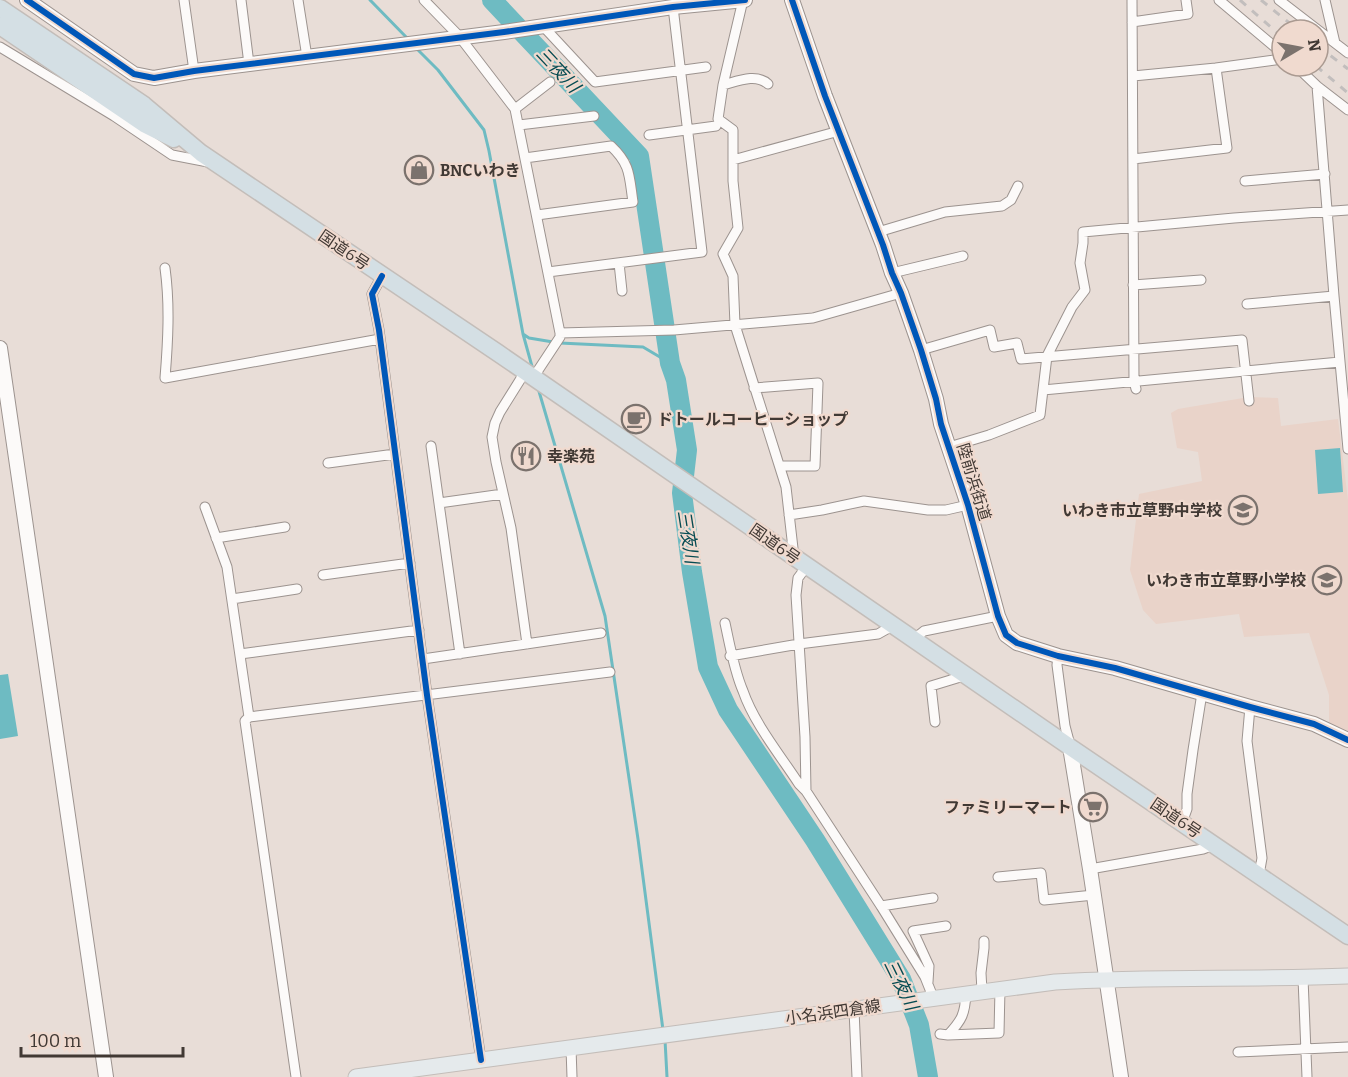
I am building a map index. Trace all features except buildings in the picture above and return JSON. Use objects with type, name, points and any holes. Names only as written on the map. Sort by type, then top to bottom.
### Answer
[{"type":"highway","points":[[9,0],[39,24],[153,104],[201,153]]},
{"type":"highway","name":"国道6号","points":[[0,8],[144,105],[216,164],[529,375],[1348,936]]},
{"type":"highway","name":"国道6号","points":[[0,26],[144,124],[201,153]]},
{"type":"highway","points":[[0,38],[93,89]]},
{"type":"main road","name":"小名浜四倉線","points":[[356,1077],[854,1010],[891,1003],[931,991],[966,993],[1055,982],[1107,979],[1348,976]]},
{"type":"street","points":[[27,0],[134,74],[154,78],[744,0],[723,86],[718,119],[733,130],[733,181],[738,228],[723,254],[733,276],[735,325],[786,487],[789,514],[800,562],[796,595],[806,791]]},
{"type":"street","points":[[184,0],[194,71]]},
{"type":"street","points":[[241,0],[249,64]]},
{"type":"street","points":[[298,0],[307,57]]},
{"type":"street","points":[[424,0],[459,36],[515,109],[560,335],[552,349],[500,412],[492,437],[511,528],[527,644]]},
{"type":"street","name":"陸前浜街道","points":[[792,0],[825,96],[921,350],[949,447],[969,505],[998,616],[1006,635],[1017,643],[1058,656],[1114,668],[1314,724],[1348,740]]},
{"type":"street","points":[[1132,0],[1135,385]]},
{"type":"street","points":[[1132,22],[1188,14],[1186,0]]},
{"type":"street","points":[[1219,0],[1270,43]]},
{"type":"street","points":[[1278,0],[1302,18]]},
{"type":"street","points":[[1325,0],[1335,43]]},
{"type":"street","points":[[548,272],[702,252],[673,8]]},
{"type":"street","points":[[542,26],[595,82],[706,67]]},
{"type":"street","points":[[1330,39],[1348,53]]},
{"type":"street","points":[[0,47],[114,116],[172,155],[216,164]]},
{"type":"street","points":[[1133,76],[1270,61]]},
{"type":"street","points":[[1133,159],[1227,148],[1216,68]]},
{"type":"street","points":[[723,86],[752,78],[762,79],[768,84]]},
{"type":"street","points":[[1309,78],[1348,110]]},
{"type":"street","points":[[515,109],[550,82]]},
{"type":"street","points":[[1317,86],[1336,330],[1345,392],[1348,449]]},
{"type":"street","points":[[519,125],[594,116]]},
{"type":"street","points":[[649,135],[716,126]]},
{"type":"street","points":[[733,160],[839,131]]},
{"type":"street","points":[[525,158],[612,146],[622,156],[628,169],[633,202],[537,215]]},
{"type":"street","points":[[1245,181],[1325,174]]},
{"type":"street","points":[[878,232],[945,212],[1002,206],[1011,200],[1018,186]]},
{"type":"street","points":[[949,447],[989,435],[1040,415],[1047,356],[1072,307],[1085,290],[1080,263],[1083,232],[1348,210]]},
{"type":"street","points":[[892,273],[963,256]]},
{"type":"street","points":[[619,263],[622,291]]},
{"type":"street","points":[[165,268],[168,293],[168,345],[165,378],[380,339]]},
{"type":"street","points":[[382,276],[372,294],[481,1060]]},
{"type":"street","points":[[1133,285],[1202,280]]},
{"type":"street","points":[[560,335],[674,330],[813,318],[901,293]]},
{"type":"street","points":[[1247,304],[1334,296]]},
{"type":"street","points":[[1336,330],[1348,329]]},
{"type":"street","points":[[921,350],[990,330],[994,347],[1017,343],[1021,359],[1242,340],[1249,401]]},
{"type":"street","points":[[0,348],[106,1077]]},
{"type":"street","points":[[1043,390],[1135,385],[1245,370],[1340,362]]},
{"type":"street","points":[[754,388],[818,383],[815,466],[780,466]]},
{"type":"street","points":[[431,446],[460,654]]},
{"type":"street","points":[[328,463],[395,453]]},
{"type":"street","points":[[439,504],[503,494]]},
{"type":"street","points":[[789,514],[864,501],[928,510],[946,510],[969,505]]},
{"type":"street","points":[[205,507],[227,567],[249,717]]},
{"type":"street","points":[[216,538],[285,527]]},
{"type":"street","points":[[323,575],[410,563]]},
{"type":"street","points":[[232,599],[297,589]]},
{"type":"street","points":[[914,639],[924,631],[998,616]]},
{"type":"street","points":[[725,623],[731,656],[743,693],[753,714],[882,906],[931,991]]},
{"type":"street","points":[[731,656],[799,644],[879,634],[894,625]]},
{"type":"street","points":[[240,654],[419,630]]},
{"type":"street","points":[[423,659],[601,633]]},
{"type":"street","points":[[1058,656],[1057,665],[1065,726],[1090,869],[1121,1077]]},
{"type":"street","points":[[296,1077],[245,721],[249,717],[610,672]]},
{"type":"street","points":[[935,722],[931,686],[967,675]]},
{"type":"street","points":[[1182,823],[1187,808],[1187,794],[1202,693]]},
{"type":"street","points":[[1250,707],[1247,741],[1262,858],[1259,875]]},
{"type":"street","points":[[1090,869],[1215,845]]},
{"type":"street","points":[[998,877],[1041,873],[1044,900],[1094,895]]},
{"type":"street","points":[[882,906],[933,898]]},
{"type":"street","points":[[931,991],[929,966],[914,931],[946,926]]},
{"type":"street","points":[[982,991],[984,941]]},
{"type":"street","points":[[1303,978],[1307,1077]]},
{"type":"street","points":[[966,993],[964,1014],[960,1022],[944,1034],[999,1033],[1000,989]]},
{"type":"street","points":[[854,1010],[857,1077]]},
{"type":"street","points":[[1238,1052],[1348,1047]]},
{"type":"street","points":[[572,1048],[572,1077]]},
{"type":"shaded area","name":"いわき市立草野中学校","points":[[1249,397],[1278,398],[1281,426],[1338,419],[1348,500],[1348,736],[1329,725],[1329,695],[1309,633],[1244,637],[1239,614],[1156,624],[1143,610],[1130,570],[1139,494],[1202,481],[1198,452],[1177,448],[1171,413],[1178,409]]},
{"type":"water","points":[[1340,448],[1343,492],[1318,494],[1315,450]]},
{"type":"water","points":[[8,674],[18,736],[0,739],[0,675]]},
{"type":"waterway","points":[[370,0],[409,40]]},
{"type":"waterway","name":"三夜川","points":[[492,0],[639,156],[670,363],[676,380],[687,450],[682,493],[708,667],[728,710],[815,840],[901,979],[919,1025],[928,1077]]},
{"type":"waterway","points":[[415,47],[438,70],[484,130],[523,334],[529,338],[553,342]]},
{"type":"waterway","points":[[523,334],[533,370]]},
{"type":"waterway","points":[[560,343],[643,347],[670,363]]},
{"type":"waterway","points":[[538,388],[605,616],[663,1030]]},
{"type":"waterway","points":[[665,1040],[667,1077]]},
{"type":"railway","points":[[1240,0],[1270,26]]},
{"type":"railway","points":[[1261,0],[1283,18]]},
{"type":"railway","points":[[1330,55],[1348,69]]},
{"type":"railway","points":[[1330,78],[1348,93]]},
{"type":"cycle path","points":[[27,0],[134,74],[154,78],[504,32],[673,7],[745,0]]},
{"type":"cycle path","points":[[792,0],[825,96],[921,350],[941,424],[968,505],[998,616],[1006,635],[1017,643],[1058,656],[1115,668],[1314,724],[1348,740]]},
{"type":"cycle path","points":[[382,276],[372,294],[379,330],[427,695],[481,1060]]},
{"type":"place","name":"BNCいわき","points":[[419,170]]},
{"type":"place","name":"ドトールコーヒーショップ","points":[[636,419]]},
{"type":"place","name":"幸楽苑","points":[[526,456]]},
{"type":"place","name":"いわき市立草野中学校","points":[[1243,510]]},
{"type":"place","name":"いわき市立草野小学校","points":[[1327,580]]},
{"type":"place","name":"ファミリーマート","points":[[1093,807]]}]
